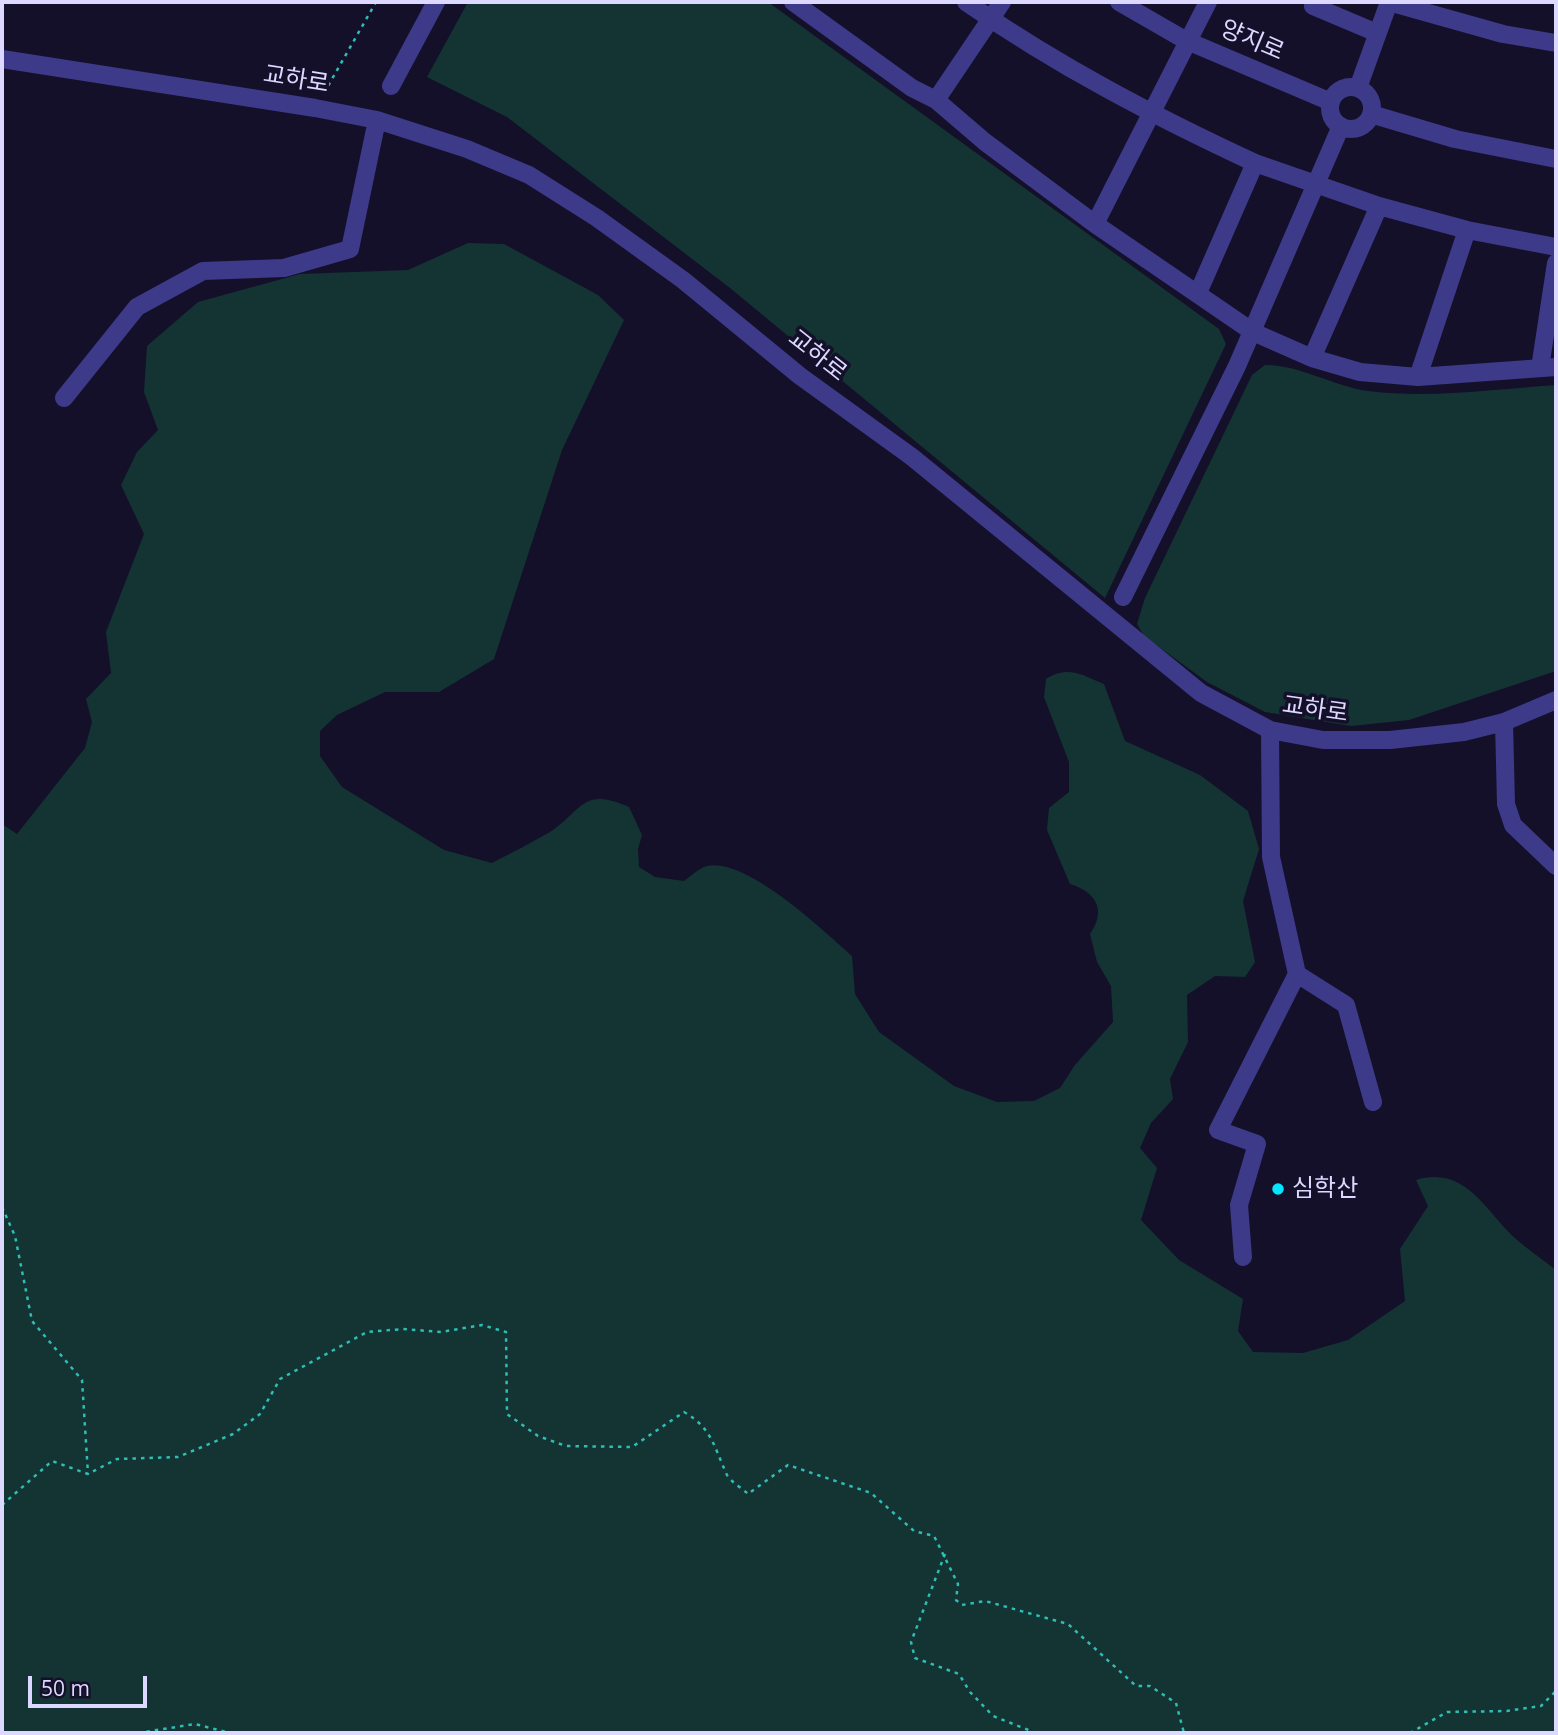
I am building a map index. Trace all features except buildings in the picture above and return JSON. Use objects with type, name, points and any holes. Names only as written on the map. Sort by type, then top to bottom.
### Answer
[{"type":"street","points":[[391,86],[436,2]]},
{"type":"street","points":[[793,2],[912,88],[936,100],[985,142],[1095,223],[1253,331],[1312,358],[1360,372],[1418,377],[1548,367],[1556,263]]},
{"type":"street","points":[[967,2],[1065,68],[1152,115],[1255,163],[1379,206],[1467,230],[1556,247]]},
{"type":"street","points":[[936,100],[1002,2]]},
{"type":"street","name":"양지로","points":[[1119,2],[1188,41],[1331,102]]},
{"type":"street","points":[[1095,223],[1208,2]]},
{"type":"street","points":[[1357,88],[1389,2],[1503,34],[1556,43]]},
{"type":"street","points":[[1310,3],[1377,33]]},
{"type":"street","name":"교하로","points":[[2,59],[377,120],[467,149],[529,175],[597,218],[683,280],[800,376],[912,457],[1201,692],[1270,730],[1323,740],[1390,740],[1464,732],[1504,722],[1556,700]]},
{"type":"street","points":[[1345,88],[1357,88],[1371,101],[1371,114],[1362,125],[1341,126],[1332,116],[1331,102],[1345,88]]},
{"type":"street","points":[[1371,114],[1455,139],[1556,159]]},
{"type":"street","points":[[64,398],[137,307],[203,271],[284,268],[350,249],[377,120]]},
{"type":"street","points":[[1123,597],[1164,520],[1253,331],[1341,126]]},
{"type":"street","points":[[1198,293],[1255,163]]},
{"type":"street","points":[[1312,358],[1379,206]]},
{"type":"street","points":[[1418,377],[1467,230]]},
{"type":"street","points":[[1504,722],[1506,804],[1513,825],[1556,866]]},
{"type":"street","points":[[1243,1257],[1239,1205],[1257,1144],[1217,1130],[1297,974],[1272,857],[1270,730]]},
{"type":"street","points":[[1297,974],[1346,1005],[1373,1102]]},
{"type":"path","points":[[315,108],[376,2]]},
{"type":"path","points":[[2,1207],[15,1236],[32,1321],[82,1380],[88,1474]]},
{"type":"path","points":[[2,1505],[52,1461],[88,1474],[117,1460],[178,1457],[233,1434],[260,1414],[281,1380],[367,1332],[403,1329],[441,1332],[482,1325],[506,1332],[507,1414],[538,1436],[566,1446],[632,1447],[684,1412],[702,1422],[723,1460],[728,1477],[748,1494],[788,1465],[871,1493],[914,1531],[934,1536],[945,1553],[958,1584],[956,1600],[962,1605],[985,1601],[1068,1624],[1136,1686],[1150,1686],[1176,1703],[1184,1733]]},
{"type":"path","points":[[945,1553],[911,1642],[915,1658],[960,1674],[970,1692],[993,1716],[1036,1733]]},
{"type":"path","points":[[1410,1733],[1447,1713],[1507,1711],[1541,1706],[1556,1691]]},
{"type":"path","points":[[138,1733],[195,1724],[230,1733]]},
{"type":"path","points":[[342,1733],[354,1733]]},
{"type":"green space","points":[[468,2],[768,2],[1219,329],[1226,344],[1105,598],[730,288],[507,117],[427,77]]},
{"type":"green space","points":[[468,243],[504,244],[598,295],[624,320],[562,450],[494,659],[439,692],[385,692],[337,715],[320,731],[320,756],[342,787],[444,850],[492,863],[550,832],[584,803],[601,799],[629,807],[642,835],[638,849],[639,867],[655,877],[684,881],[704,867],[723,866],[763,884],[804,914],[852,956],[855,994],[879,1032],[954,1086],[997,1102],[1034,1101],[1060,1088],[1075,1065],[1113,1022],[1111,986],[1097,962],[1090,934],[1098,917],[1096,903],[1086,892],[1070,884],[1047,830],[1049,808],[1069,792],[1069,762],[1044,697],[1046,679],[1068,672],[1104,684],[1125,741],[1200,775],[1248,811],[1259,849],[1243,901],[1255,962],[1245,977],[1215,976],[1187,995],[1188,1042],[1170,1079],[1173,1099],[1151,1123],[1140,1148],[1157,1168],[1141,1220],[1179,1260],[1243,1299],[1238,1331],[1253,1352],[1303,1353],[1348,1340],[1405,1301],[1400,1249],[1428,1206],[1416,1180],[1434,1177],[1449,1179],[1462,1185],[1474,1194],[1517,1240],[1556,1270],[1556,1733],[2,1733],[2,824],[17,834],[85,748],[92,722],[86,699],[111,673],[106,632],[144,534],[121,485],[137,452],[158,430],[144,392],[147,346],[198,302],[300,274],[408,270]]},
{"type":"green space","points":[[1265,365],[1291,368],[1368,391],[1391,393],[1462,392],[1556,385],[1556,671],[1409,720],[1351,726],[1265,712],[1207,682],[1144,636],[1137,624],[1145,598],[1252,375]]},
{"type":"place","name":"심학산","points":[[1278,1189]]}]
